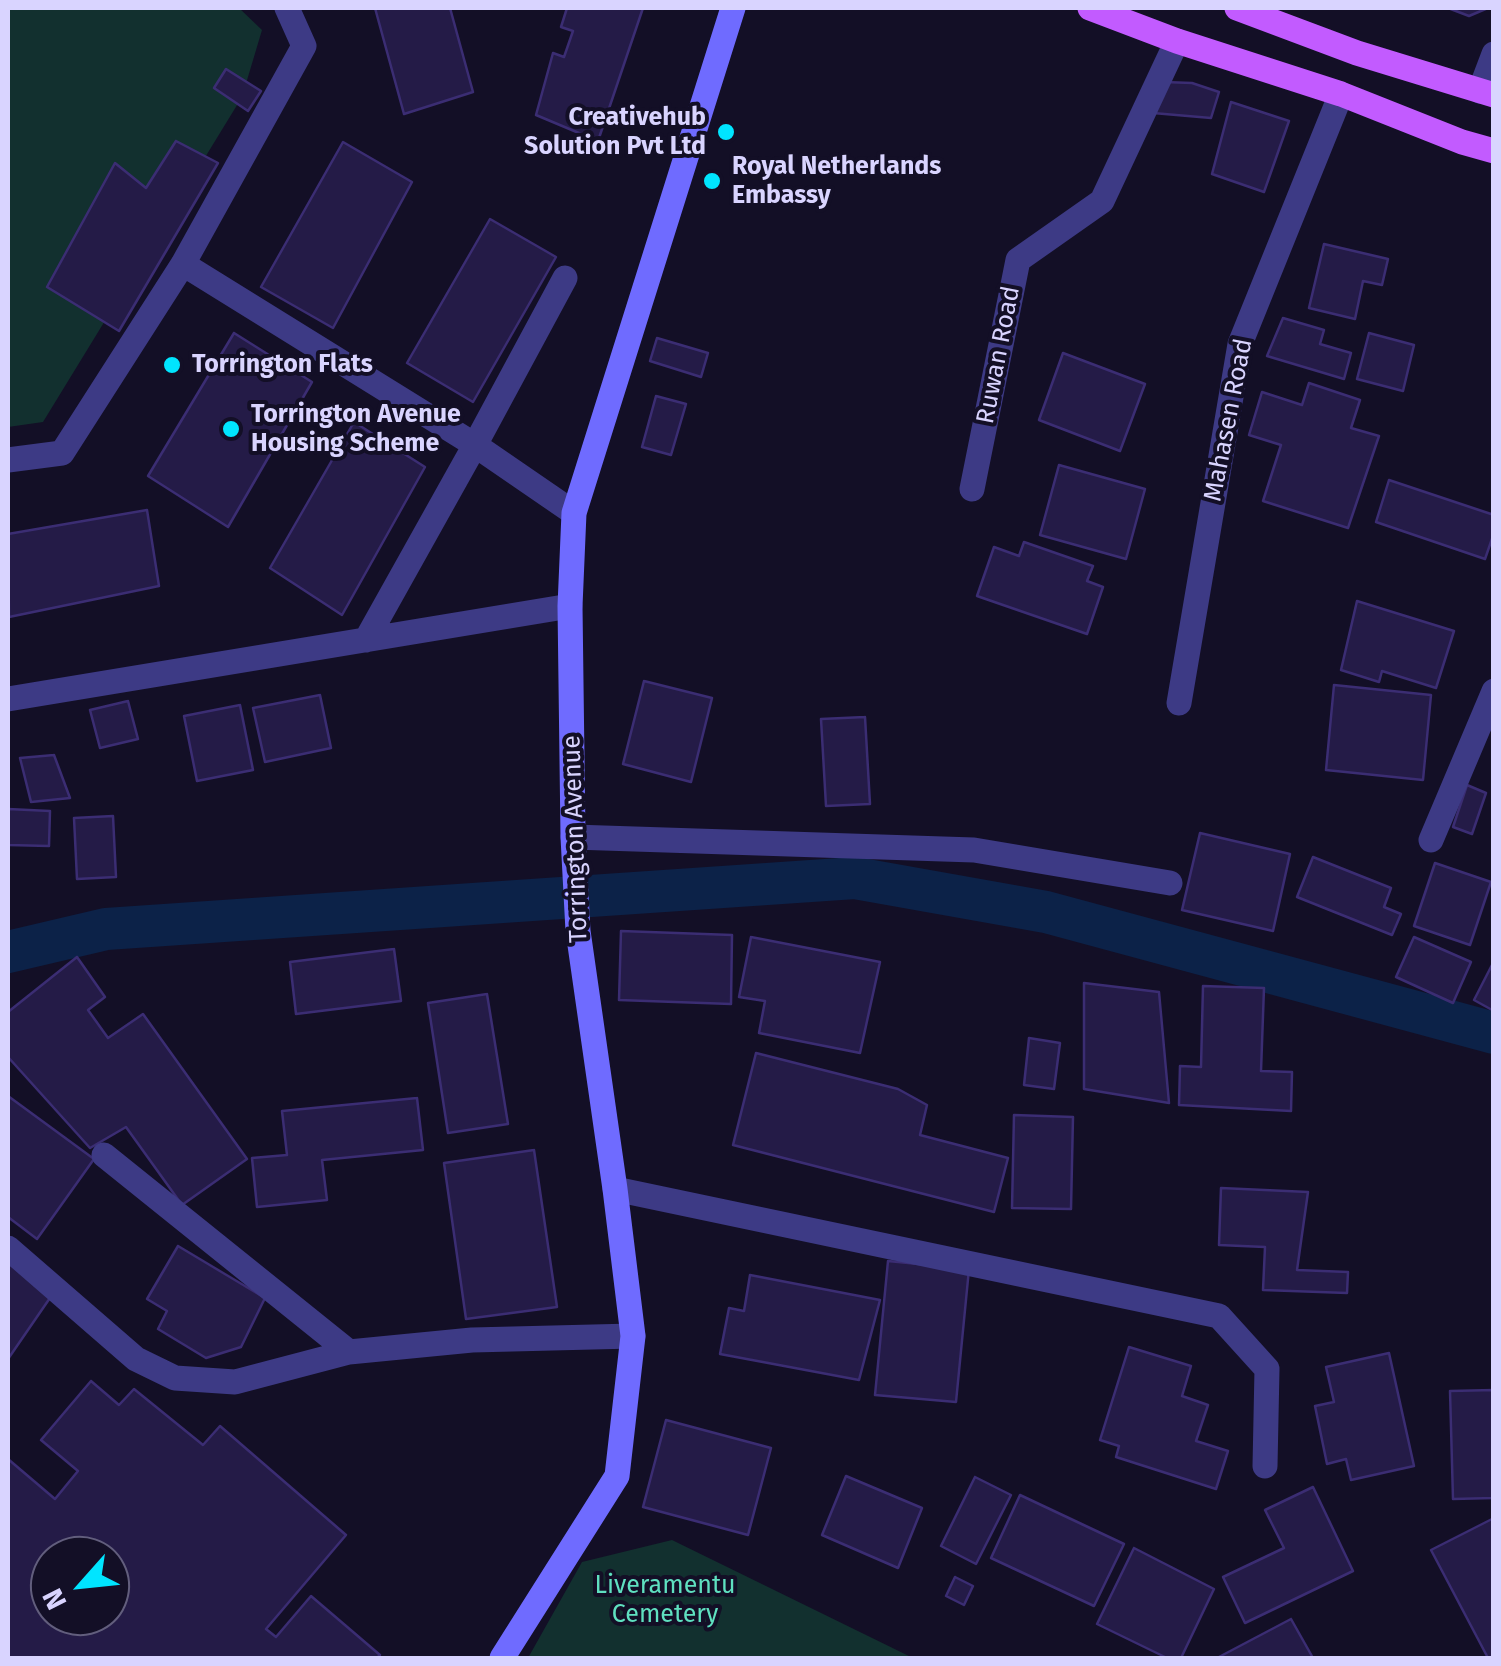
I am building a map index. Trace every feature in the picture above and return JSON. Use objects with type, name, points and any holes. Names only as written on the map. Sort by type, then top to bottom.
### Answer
[{"type":"main road","name":"Torrington Avenue","points":[[502,1658],[617,1476],[633,1336],[578,931],[570,606],[574,513],[733,8]]},
{"type":"main road","points":[[1090,8],[1176,42],[1341,94],[1494,151]]},
{"type":"main road","points":[[1236,8],[1358,53],[1487,93]]},
{"type":"street","points":[[8,460],[62,453],[183,264],[304,46],[287,8]]},
{"type":"street","name":"Ruwan Road","points":[[972,489],[1018,260],[1102,201],[1176,42]]},
{"type":"street","points":[[1487,93],[1494,54]]},
{"type":"street","name":"Mahasen Road","points":[[1179,702],[1240,344],[1341,94]]},
{"type":"street","points":[[183,264],[475,445],[574,513]]},
{"type":"street","points":[[366,640],[565,278]]},
{"type":"street","points":[[8,699],[570,606]]},
{"type":"street","points":[[1431,840],[1494,691]]},
{"type":"street","points":[[573,837],[974,850],[1170,883]]},
{"type":"street","points":[[104,1155],[349,1352]]},
{"type":"street","points":[[615,1189],[1219,1316],[1267,1369],[1265,1466]]},
{"type":"street","points":[[8,1248],[136,1358],[174,1378],[235,1382],[349,1352],[472,1340],[633,1336]]},
{"type":"green space","points":[[8,8],[239,8],[262,30],[242,97],[43,422],[8,427]]},
{"type":"green space","name":"Liveramentu Cemetery","points":[[672,1540],[913,1658],[528,1658],[582,1562]]},
{"type":"building","points":[[375,8],[450,8],[473,92],[404,114]]},
{"type":"building","points":[[567,8],[643,8],[598,141],[536,115],[553,53],[564,57],[573,31],[561,27]]},
{"type":"building","points":[[1448,8],[1488,8],[1469,16]]},
{"type":"building","points":[[226,69],[261,91],[248,111],[214,88]]},
{"type":"building","points":[[1164,82],[1192,83],[1219,92],[1211,118],[1153,113]]},
{"type":"building","points":[[1231,102],[1289,121],[1264,192],[1212,174]]},
{"type":"building","points":[[176,141],[218,163],[119,331],[47,287],[115,163],[146,188]]},
{"type":"building","name":"Torrington Avenue Housing Scheme","points":[[343,142],[412,182],[333,328],[261,287]]},
{"type":"building","name":"Torrington Avenue Housing Scheme","points":[[490,219],[556,257],[473,402],[407,363]]},
{"type":"building","points":[[1324,244],[1388,259],[1382,285],[1363,281],[1355,319],[1309,308]]},
{"type":"building","points":[[1283,318],[1324,330],[1320,344],[1351,353],[1344,379],[1267,356]]},
{"type":"building","name":"Torrington Avenue Housing Scheme","points":[[234,333],[312,382],[228,527],[148,476]]},
{"type":"building","points":[[1369,333],[1414,345],[1403,391],[1357,379]]},
{"type":"building","points":[[657,338],[708,353],[701,377],[650,361]]},
{"type":"building","points":[[1063,353],[1145,384],[1120,451],[1039,420]]},
{"type":"building","points":[[1309,383],[1360,400],[1351,428],[1379,436],[1348,528],[1263,501],[1281,445],[1249,435],[1262,392],[1302,405]]},
{"type":"building","points":[[656,396],[686,404],[671,455],[642,447]]},
{"type":"building","name":"Torrington Avenue Housing Scheme","points":[[354,422],[425,467],[342,615],[270,568]]},
{"type":"building","points":[[1059,465],[1145,489],[1126,559],[1040,535]]},
{"type":"building","points":[[1389,480],[1494,515],[1494,533],[1485,559],[1376,522]]},
{"type":"building","points":[[147,510],[159,586],[9,617],[8,534]]},
{"type":"building","points":[[1024,542],[1093,566],[1087,581],[1103,587],[1087,634],[977,596],[994,547],[1019,556]]},
{"type":"building","points":[[1357,601],[1454,631],[1436,688],[1382,671],[1379,682],[1341,670]]},
{"type":"building","points":[[644,681],[712,698],[691,782],[623,764]]},
{"type":"building","points":[[1334,685],[1431,695],[1423,780],[1326,770]]},
{"type":"building","points":[[320,695],[331,748],[265,762],[253,708]]},
{"type":"building","points":[[128,701],[138,739],[100,748],[90,710]]},
{"type":"building","points":[[240,705],[253,770],[197,781],[184,716]]},
{"type":"building","points":[[865,717],[870,804],[826,806],[821,719]]},
{"type":"building","points":[[54,755],[70,798],[31,802],[20,758]]},
{"type":"building","points":[[1467,785],[1486,793],[1472,834],[1453,827]]},
{"type":"building","points":[[8,809],[50,811],[49,846],[8,845]]},
{"type":"building","points":[[113,816],[116,877],[77,879],[74,818]]},
{"type":"building","points":[[1200,833],[1290,854],[1273,931],[1182,910]]},
{"type":"building","points":[[1313,857],[1391,888],[1384,907],[1401,914],[1392,935],[1297,897]]},
{"type":"building","points":[[1435,863],[1491,882],[1470,945],[1414,926]]},
{"type":"building","points":[[621,931],[732,935],[731,1004],[619,1000]]},
{"type":"building","points":[[751,937],[880,962],[860,1053],[759,1033],[765,1001],[739,997]]},
{"type":"building","points":[[1414,937],[1471,962],[1453,1003],[1396,977]]},
{"type":"building","points":[[394,949],[401,1001],[296,1014],[290,962]]},
{"type":"building","points":[[77,957],[105,997],[88,1010],[108,1038],[143,1014],[247,1159],[182,1205],[126,1127],[90,1148],[8,1057],[8,1012]]},
{"type":"building","points":[[1494,961],[1494,1011],[1474,1000]]},
{"type":"building","points":[[1084,983],[1159,992],[1169,1103],[1084,1089]]},
{"type":"building","points":[[1203,986],[1264,988],[1261,1071],[1292,1072],[1291,1111],[1179,1105],[1180,1066],[1201,1067]]},
{"type":"building","points":[[487,994],[508,1124],[448,1133],[428,1003]]},
{"type":"building","points":[[1029,1038],[1060,1043],[1054,1089],[1024,1085]]},
{"type":"building","points":[[756,1053],[898,1089],[927,1105],[920,1135],[1008,1158],[994,1212],[733,1145]]},
{"type":"building","points":[[8,1096],[94,1159],[37,1239],[8,1217]]},
{"type":"building","points":[[417,1098],[423,1150],[322,1160],[327,1200],[257,1207],[252,1158],[287,1155],[282,1111]]},
{"type":"building","points":[[1014,1115],[1073,1117],[1071,1209],[1012,1208]]},
{"type":"building","points":[[534,1150],[557,1307],[466,1319],[444,1163]]},
{"type":"building","points":[[1221,1188],[1308,1192],[1297,1270],[1348,1272],[1347,1293],[1263,1290],[1265,1247],[1219,1245]]},
{"type":"building","points":[[178,1246],[265,1298],[241,1347],[206,1358],[158,1329],[167,1311],[147,1299]]},
{"type":"building","points":[[888,1261],[969,1269],[956,1402],[875,1395]]},
{"type":"building","points":[[8,1263],[52,1295],[8,1359]]},
{"type":"building","points":[[750,1275],[880,1300],[859,1380],[720,1354],[729,1308],[744,1311]]},
{"type":"building","points":[[1129,1347],[1191,1366],[1182,1396],[1208,1405],[1196,1441],[1228,1451],[1216,1489],[1116,1457],[1119,1446],[1100,1440]]},
{"type":"building","points":[[1389,1353],[1414,1466],[1351,1480],[1346,1459],[1327,1464],[1315,1406],[1334,1402],[1326,1367]]},
{"type":"building","points":[[91,1381],[119,1405],[134,1389],[203,1445],[220,1426],[346,1535],[266,1629],[276,1637],[311,1596],[380,1655],[8,1658],[8,1459],[55,1499],[78,1471],[41,1440]]},
{"type":"building","points":[[1494,1390],[1494,1498],[1453,1499],[1450,1391]]},
{"type":"building","points":[[666,1420],[771,1448],[748,1535],[643,1507]]},
{"type":"building","points":[[846,1476],[922,1508],[898,1568],[822,1535]]},
{"type":"building","points":[[975,1477],[1011,1495],[976,1564],[941,1546]]},
{"type":"building","points":[[1313,1487],[1353,1571],[1245,1623],[1223,1577],[1284,1548],[1265,1510]]},
{"type":"building","points":[[1020,1495],[1124,1544],[1094,1606],[991,1558]]},
{"type":"building","points":[[1494,1518],[1494,1656],[1488,1658],[1431,1550]]},
{"type":"building","points":[[1134,1548],[1214,1589],[1181,1658],[1167,1658],[1097,1624]]},
{"type":"building","points":[[955,1577],[973,1586],[964,1605],[946,1596]]},
{"type":"building","points":[[1291,1619],[1313,1658],[1217,1658]]},
{"type":"waterway","points":[[8,952],[106,929],[855,878],[1046,912],[1494,1033]]},
{"type":"place","name":"Creativehub Solution Pvt Ltd","points":[[726,132]]},
{"type":"place","name":"Royal Netherlands Embassy","points":[[712,181]]},
{"type":"place","name":"Torrington Flats","points":[[172,365]]},
{"type":"place","name":"Torrington Avenue Housing Scheme","points":[[231,429]]}]
